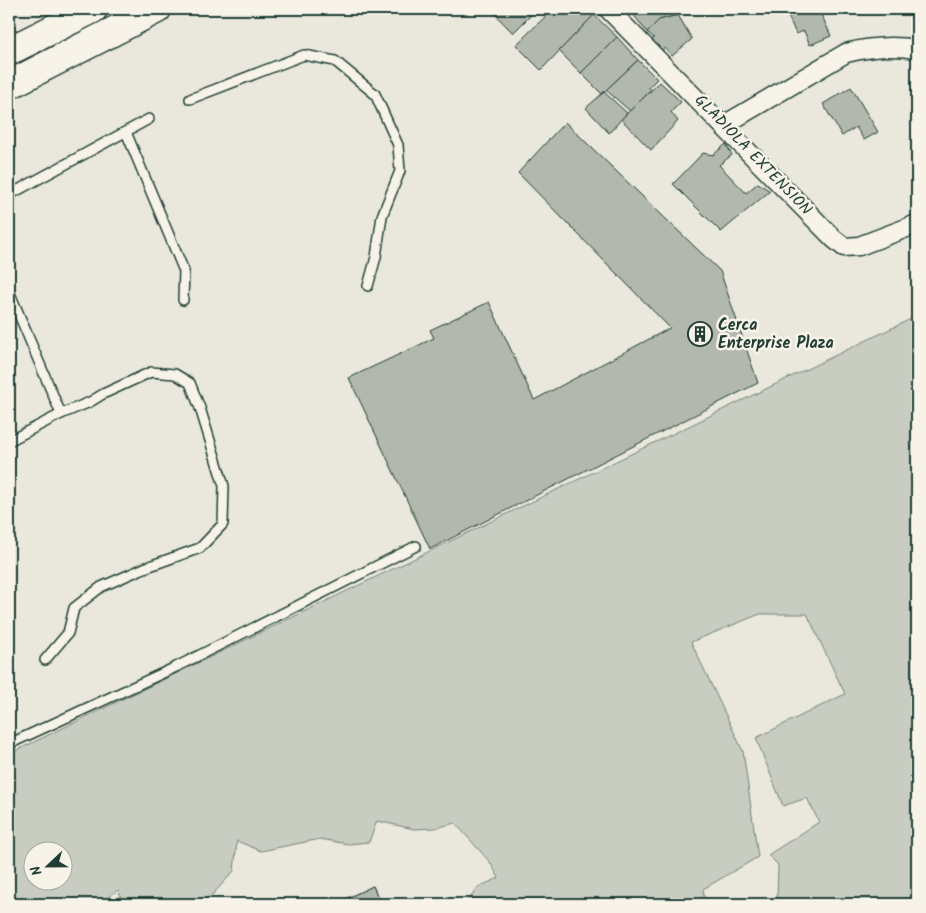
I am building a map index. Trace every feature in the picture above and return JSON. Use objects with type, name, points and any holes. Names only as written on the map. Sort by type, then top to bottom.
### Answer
[{"type":"main road","points":[[9,51],[94,9]]},
{"type":"main road","points":[[9,85],[111,33],[150,10]]},
{"type":"street","points":[[100,9],[111,33]]},
{"type":"street","name":"GLADIOLA EXTENSION","points":[[608,9],[834,239],[844,246],[859,246],[917,224]]},
{"type":"street","points":[[724,125],[846,53],[864,48],[917,49]]},
{"type":"lane","points":[[190,99],[304,55],[335,61],[375,94],[398,145],[400,171],[382,216],[376,257],[368,286]]},
{"type":"lane","points":[[9,195],[149,119]]},
{"type":"lane","points":[[126,132],[184,271],[183,300]]},
{"type":"lane","points":[[9,291],[61,414]]},
{"type":"lane","points":[[9,441],[61,414],[151,372],[175,374],[190,383],[200,408],[224,486],[222,524],[200,548],[144,568],[101,587],[74,608],[68,633],[45,660]]},
{"type":"lane","points":[[9,744],[176,667],[416,546]]},
{"type":"shaded area","points":[[917,316],[917,904],[780,904],[777,897],[778,865],[768,855],[819,822],[807,798],[783,806],[756,738],[845,694],[807,614],[760,614],[691,642],[743,751],[758,857],[703,889],[705,904],[466,904],[478,887],[499,878],[490,862],[455,823],[435,828],[414,829],[377,821],[369,842],[348,844],[320,839],[261,851],[237,841],[234,871],[213,894],[200,904],[124,904],[118,890],[98,904],[9,904],[9,754]]},
{"type":"building","points":[[490,9],[537,9],[513,33]]},
{"type":"building","points":[[553,9],[587,9],[594,15],[541,70],[516,45]]},
{"type":"building","points":[[629,9],[676,9],[678,15],[659,20],[647,32]]},
{"type":"building","points":[[785,9],[819,9],[831,36],[810,45],[804,31],[796,34]]},
{"type":"building","points":[[594,15],[617,37],[581,73],[559,51]]},
{"type":"building","points":[[678,15],[692,39],[672,56],[665,48],[660,52],[651,41],[654,38],[647,32],[659,20]]},
{"type":"building","points":[[617,37],[638,60],[602,94],[581,73]]},
{"type":"building","points":[[638,60],[657,79],[649,87],[651,90],[630,111],[606,90]]},
{"type":"building","points":[[660,82],[681,102],[671,112],[678,121],[651,150],[621,119]]},
{"type":"building","points":[[851,87],[878,132],[864,140],[856,127],[842,136],[823,104]]},
{"type":"building","points":[[604,92],[627,113],[609,133],[586,108]]},
{"type":"building","name":"Cerca Enterprise Plaza","points":[[565,122],[720,271],[758,383],[430,549],[349,378],[434,338],[430,330],[489,302],[534,400],[670,328],[518,173]]},
{"type":"building","points":[[726,144],[732,155],[719,165],[746,193],[758,183],[770,191],[721,232],[673,184],[703,153],[713,155]]},
{"type":"building","points":[[373,886],[381,904],[335,904]]},
{"type":"building","points":[[373,886],[381,904],[335,904]]},
{"type":"place","name":"Cerca Enterprise Plaza","points":[[700,334]]}]
